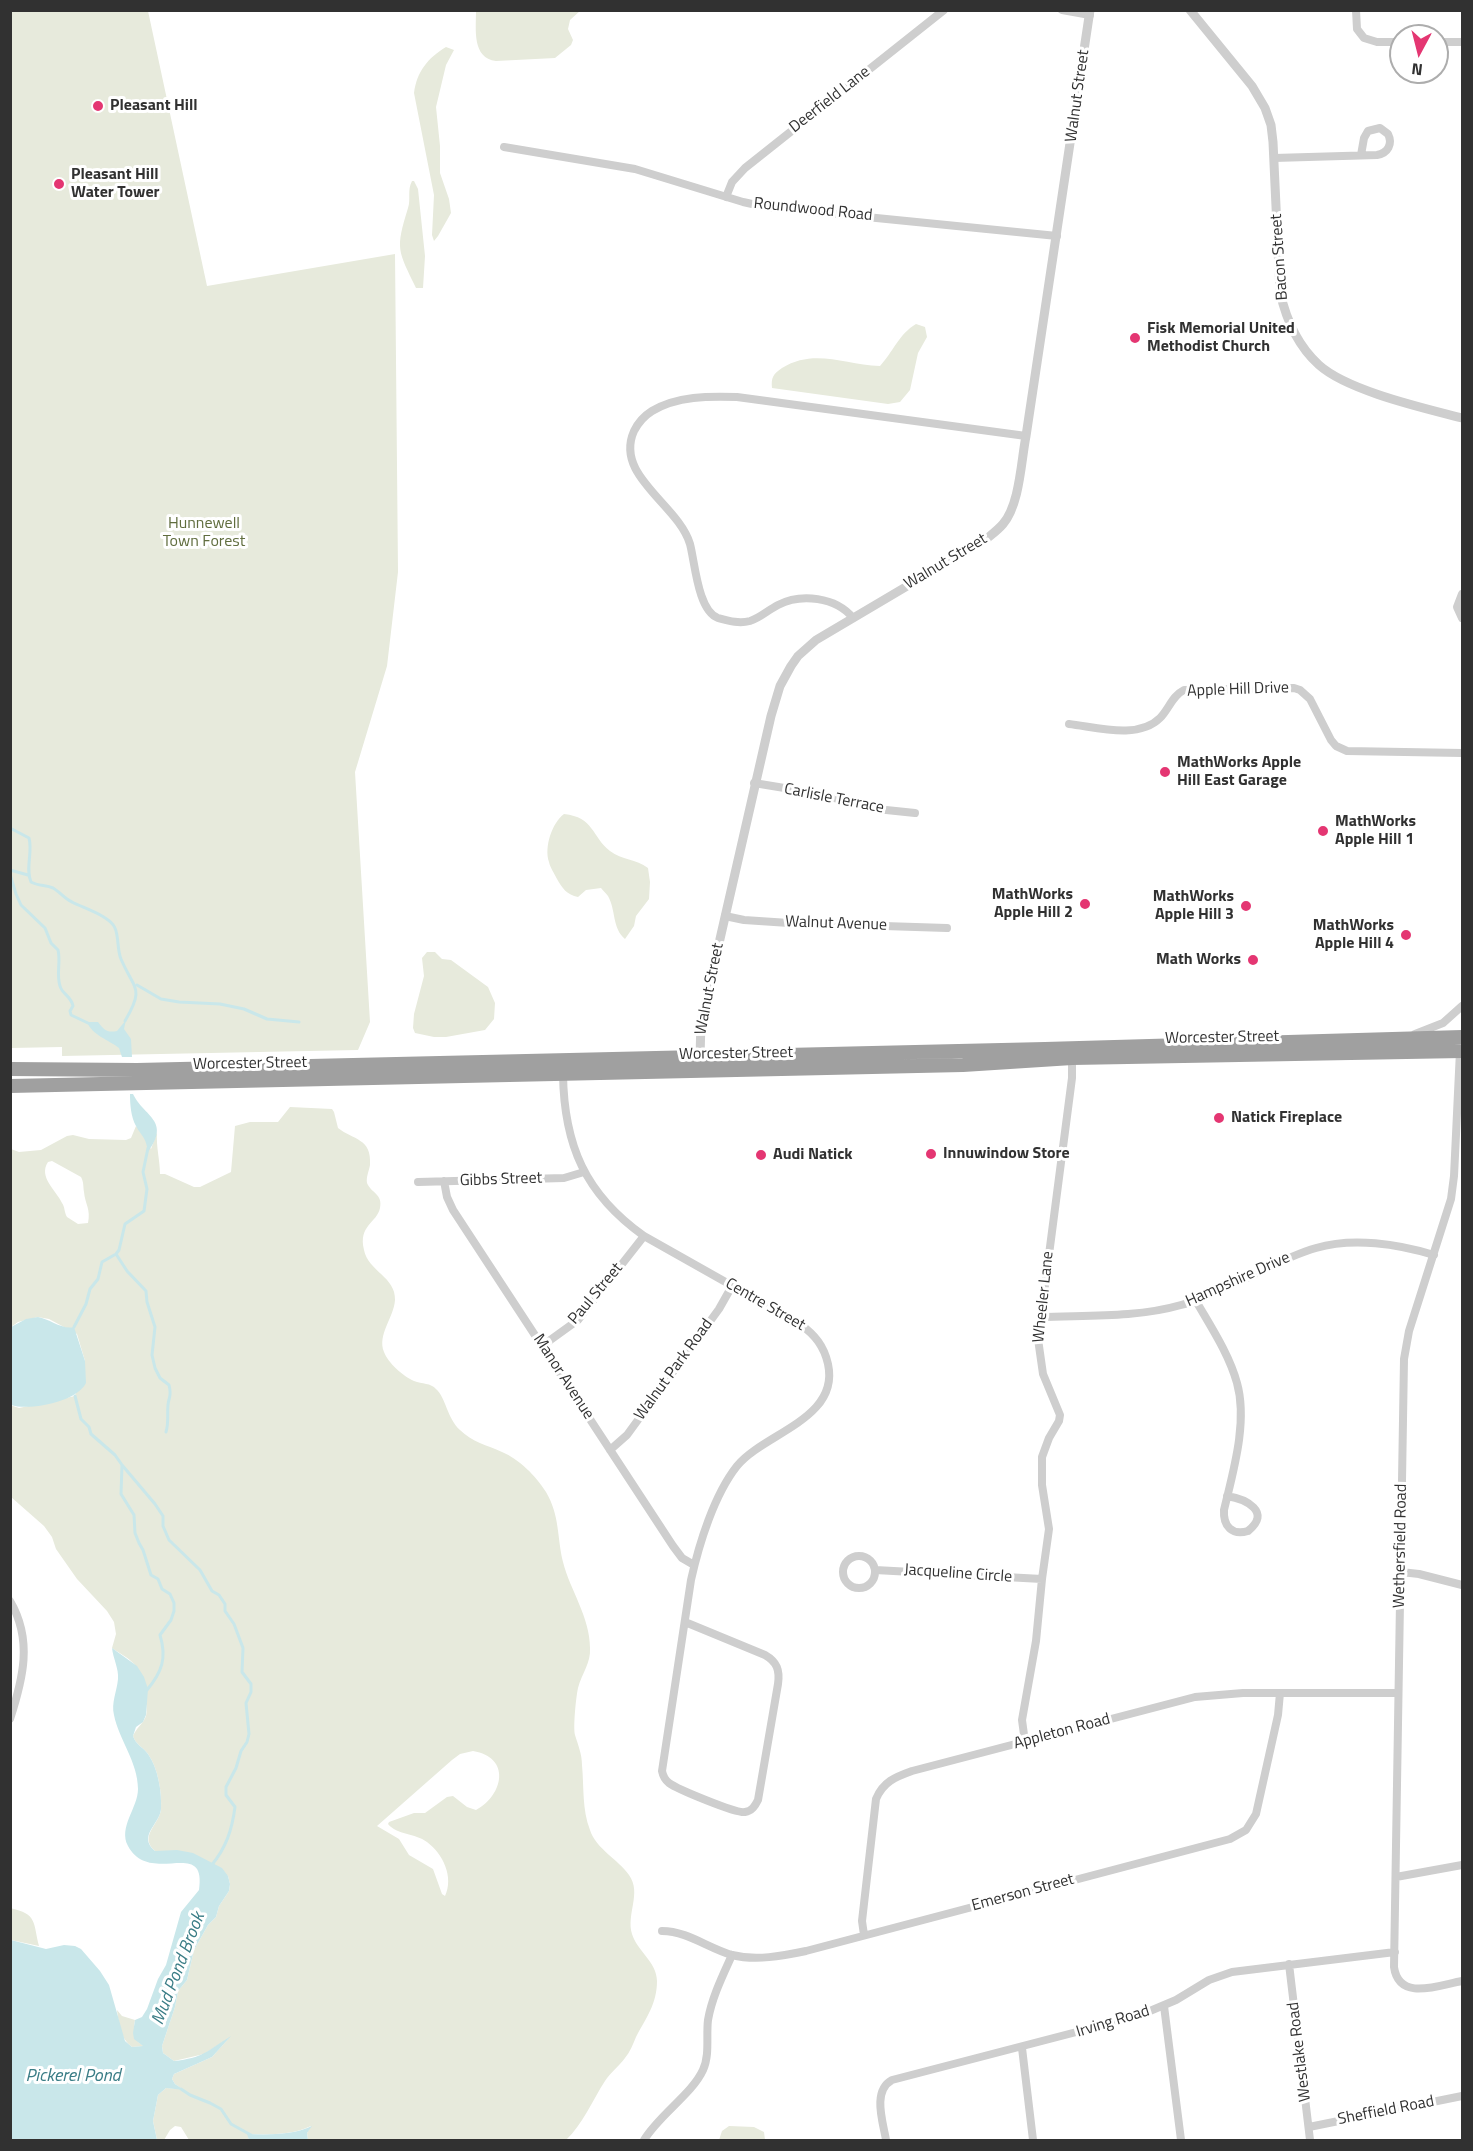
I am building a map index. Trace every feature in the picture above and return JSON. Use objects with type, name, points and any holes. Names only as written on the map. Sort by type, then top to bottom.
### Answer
[{"type":"highway","name":"Worcester Street","points":[[10,1069],[137,1070],[1069,1048],[1462,1036]]},
{"type":"highway","name":"Worcester Street","points":[[10,1086],[963,1065],[1072,1058],[1461,1051]]},
{"type":"street","name":"Deerfield Lane","points":[[726,197],[732,182],[745,168],[944,10]]},
{"type":"street","points":[[1062,10],[1090,13]]},
{"type":"street","name":"Bacon Street","points":[[1190,10],[1233,61],[1259,97],[1271,125],[1280,292],[1286,316],[1306,350],[1321,367],[1347,382],[1401,401],[1462,418]]},
{"type":"street","points":[[1356,10],[1358,29],[1364,38],[1377,42],[1389,42]]},
{"type":"street","name":"Walnut Street","points":[[700,1057],[701,1022],[754,783],[771,716],[780,687],[790,666],[816,640],[985,540],[1002,526],[1011,511],[1026,436],[1090,13]]},
{"type":"street","name":"Roundwood Road","points":[[504,147],[635,169],[766,207],[1057,236]]},
{"type":"street","points":[[1274,158],[1361,155]]},
{"type":"street","points":[[853,618],[838,605],[807,599],[786,601],[756,619],[742,622],[720,618],[709,612],[703,600],[686,532],[642,479],[633,464],[629,448],[631,439],[646,415],[674,402],[709,397],[737,397],[1026,436]]},
{"type":"street","points":[[1462,594],[1457,607],[1462,618]]},
{"type":"street","name":"Apple Hill Drive","points":[[1069,724],[1138,730],[1159,718],[1174,697],[1184,690],[1294,688],[1306,694],[1331,740],[1347,752],[1462,753]]},
{"type":"street","name":"Carlisle Terrace","points":[[754,783],[821,794],[867,808],[915,813]]},
{"type":"street","name":"Walnut Avenue","points":[[725,916],[744,920],[789,923],[947,928]]},
{"type":"street","points":[[1396,1038],[1435,1027],[1452,1017],[1462,1006]]},
{"type":"street","name":"Wethersfield Road","points":[[1461,1051],[1453,1187],[1448,1210],[1409,1331],[1404,1359],[1395,1974],[1405,1986],[1423,1989],[1462,1981]]},
{"type":"street","name":"Wheeler Lane","points":[[1025,1742],[1022,1720],[1035,1649],[1049,1529],[1042,1485],[1042,1457],[1060,1415],[1041,1364],[1038,1339],[1072,1078],[1072,1058]]},
{"type":"street","name":"Centre Street","points":[[563,1074],[568,1130],[584,1172],[610,1207],[644,1236],[801,1324],[823,1347],[829,1369],[822,1400],[810,1415],[752,1451],[735,1469],[717,1502],[694,1565],[662,1771],[664,1778],[676,1787],[731,1810],[746,1812],[752,1810],[758,1800],[778,1684],[777,1666],[765,1655],[686,1622]]},
{"type":"street","name":"Gibbs Street","points":[[418,1182],[564,1178],[584,1172]]},
{"type":"street","name":"Manor Avenue","points":[[444,1181],[447,1197],[453,1210],[678,1553],[694,1565]]},
{"type":"street","name":"Paul Street","points":[[542,1346],[578,1320],[644,1236]]},
{"type":"street","name":"Hampshire Drive","points":[[1040,1317],[1137,1313],[1168,1309],[1196,1301],[1288,1258],[1330,1245],[1364,1243],[1408,1248],[1434,1255]]},
{"type":"street","name":"Walnut Park Road","points":[[610,1450],[627,1435],[719,1309],[732,1286]]},
{"type":"street","points":[[1196,1301],[1229,1361],[1240,1394],[1242,1418],[1224,1510],[1225,1525],[1236,1533],[1248,1531],[1256,1521],[1256,1512],[1246,1501],[1227,1496]]},
{"type":"street","name":"Jacqueline Circle","points":[[856,1557],[865,1557],[870,1560],[875,1570],[873,1580],[863,1588],[852,1587],[844,1577],[845,1564],[856,1557]]},
{"type":"street","name":"Jacqueline Circle","points":[[875,1570],[1042,1580]]},
{"type":"street","points":[[1401,1572],[1462,1585]]},
{"type":"street","points":[[10,1601],[21,1628],[25,1653],[23,1677],[10,1719]]},
{"type":"street","name":"Appleton Road","points":[[864,1935],[862,1921],[876,1799],[885,1784],[902,1775],[1195,1697],[1280,1693],[1398,1694]]},
{"type":"street","name":"Emerson Street","points":[[662,1931],[676,1932],[732,1955],[757,1958],[780,1956],[1230,1839],[1251,1823],[1256,1814],[1278,1715],[1280,1693]]},
{"type":"street","points":[[1396,1877],[1462,1865]]},
{"type":"street","name":"Irving Road","points":[[886,2140],[881,2101],[883,2088],[892,2080],[1138,2016],[1164,2006],[1221,1975],[1243,1970],[1395,1952]]},
{"type":"street","points":[[644,2140],[655,2124],[690,2088],[702,2072],[705,2064],[708,2018],[732,1955]]},
{"type":"street","name":"Westlake Road","points":[[1289,1964],[1310,2140]]},
{"type":"street","points":[[1164,2006],[1181,2140]]},
{"type":"street","points":[[1022,2048],[1033,2140]]},
{"type":"street","name":"Sheffield Road","points":[[1309,2127],[1462,2096]]},
{"type":"green space","name":"Hunnewell Town Forest","points":[[10,11],[148,11],[207,286],[395,254],[398,572],[387,666],[355,772],[370,1022],[358,1050],[62,1056],[62,1047],[11,1048]]},
{"type":"green space","points":[[476,11],[580,11],[570,20],[568,29],[573,40],[571,45],[555,58],[496,61],[488,59],[479,49],[476,34]]},
{"type":"green space","points":[[446,47],[454,50],[446,65],[436,107],[440,173],[451,213],[434,241],[432,235],[434,195],[414,93],[415,85],[424,66]]},
{"type":"green space","points":[[412,181],[418,189],[425,256],[423,288],[416,288],[400,250],[401,233],[409,205]]},
{"type":"green space","points":[[916,324],[925,327],[927,337],[918,353],[910,390],[900,402],[888,404],[772,388],[773,376],[779,370],[806,359],[830,359],[880,366],[901,338]]},
{"type":"green space","points":[[564,814],[587,823],[610,851],[648,868],[649,899],[636,916],[634,926],[625,939],[618,930],[608,896],[601,888],[586,890],[578,897],[574,896],[563,888],[551,868],[548,843],[556,823]]},
{"type":"green space","points":[[427,952],[435,952],[442,959],[451,960],[488,987],[495,1003],[494,1019],[485,1030],[446,1037],[415,1033],[414,1014],[424,976],[422,958]]},
{"type":"green space","points":[[290,1107],[332,1109],[338,1128],[365,1145],[370,1156],[367,1183],[380,1200],[380,1208],[364,1235],[364,1250],[371,1263],[391,1285],[395,1300],[384,1333],[382,1346],[384,1352],[392,1365],[405,1376],[436,1389],[452,1420],[465,1434],[515,1459],[542,1486],[554,1510],[563,1562],[587,1625],[590,1653],[578,1688],[574,1726],[581,1757],[586,1814],[590,1830],[597,1843],[624,1869],[633,1882],[632,1934],[654,1968],[657,1989],[653,2004],[628,2053],[605,2081],[582,2120],[566,2140],[308,2140],[307,2133],[311,2126],[288,2133],[248,2134],[249,2140],[189,2140],[181,2127],[175,2126],[164,2140],[157,2140],[153,2121],[158,2095],[166,2088],[182,2089],[172,2079],[174,2074],[212,2057],[229,2038],[204,2054],[174,2061],[163,2053],[162,2046],[178,1991],[187,1980],[194,1950],[208,1925],[216,1917],[219,1906],[229,1891],[230,1884],[228,1876],[155,1851],[150,1846],[149,1835],[160,1814],[161,1795],[157,1773],[151,1760],[133,1736],[147,1712],[140,1675],[133,1662],[112,1648],[116,1634],[114,1622],[107,1611],[77,1579],[56,1549],[52,1537],[44,1526],[11,1497],[10,1405],[19,1408],[75,1396],[85,1361],[77,1334],[49,1319],[38,1317],[18,1322],[11,1327],[11,1149],[19,1152],[41,1150],[73,1135],[89,1139],[126,1140],[131,1138],[136,1126],[151,1149],[157,1132],[160,1174],[194,1187],[200,1187],[231,1172],[235,1126],[250,1122],[278,1122]],"holes":[[[52,1161],[81,1177],[88,1210],[88,1223],[78,1224],[67,1217],[63,1205],[46,1178],[45,1168],[48,1162]],[[473,1751],[485,1755],[498,1768],[497,1786],[493,1795],[485,1803],[476,1810],[467,1807],[453,1796],[447,1797],[425,1813],[414,1813],[388,1824],[396,1830],[422,1839],[438,1853],[447,1874],[445,1896],[442,1894],[433,1869],[409,1855],[399,1839],[377,1826],[452,1760],[460,1754]]]},
{"type":"green space","points":[[10,1908],[26,1913],[30,1917],[35,1925],[39,1946],[11,1940]]},
{"type":"green space","points":[[117,2010],[122,2016],[135,2020],[135,2035],[144,2046],[132,2047],[125,2040],[119,2026]]},
{"type":"green space","points":[[729,2126],[754,2127],[764,2132],[765,2140],[719,2140],[722,2131]]},
{"type":"water","points":[[126,1020],[124,1029],[131,1039],[132,1057],[122,1057],[119,1048],[97,1034],[87,1022],[98,1022],[106,1030],[114,1032]]},
{"type":"water","points":[[130,1094],[133,1094],[156,1126],[157,1133],[148,1152],[145,1140],[133,1119]]},
{"type":"water","points":[[38,1317],[65,1327],[74,1327],[85,1361],[86,1383],[81,1390],[63,1400],[40,1406],[11,1405],[11,1327],[26,1319]]},
{"type":"water","name":"Pickerel Pond","points":[[112,1648],[137,1666],[148,1689],[146,1715],[143,1722],[136,1727],[133,1736],[151,1760],[160,1788],[161,1809],[149,1835],[150,1846],[155,1851],[177,1850],[193,1853],[222,1868],[230,1884],[229,1891],[219,1906],[216,1917],[208,1925],[194,1950],[187,1980],[178,1991],[162,2046],[163,2053],[174,2061],[192,2058],[231,2036],[212,2057],[174,2074],[172,2079],[175,2084],[184,2090],[166,2088],[158,2095],[153,2121],[157,2140],[11,2140],[11,1940],[46,1949],[64,1945],[81,1949],[109,1985],[125,2041],[132,2047],[143,2046],[134,2039],[135,2020],[142,2017],[147,2009],[166,1965],[181,1912],[199,1890],[199,1874],[194,1866],[186,1863],[150,1863],[138,1857],[128,1846],[125,1832],[138,1789],[132,1760],[114,1715],[113,1706],[118,1675]]},
{"type":"water","points":[[312,2126],[307,2133],[308,2140],[249,2140],[247,2134],[289,2133]]},
{"type":"waterway","name":"Mud Pond Brook","points":[[10,828],[29,838],[31,882],[53,888],[69,901],[102,916],[115,928],[120,955],[136,995],[125,1021]]},
{"type":"waterway","name":"Mud Pond Brook","points":[[10,870],[28,875]]},
{"type":"waterway","name":"Mud Pond Brook","points":[[10,874],[21,905],[45,928],[51,943],[58,950],[59,982],[61,989],[72,1003],[71,1015],[90,1024]]},
{"type":"waterway","points":[[137,985],[161,999],[220,1004],[244,1009],[267,1019],[299,1022]]},
{"type":"waterway","name":"Mud Pond Brook","points":[[74,1327],[86,1304],[90,1289],[98,1279],[102,1262],[119,1250],[125,1224],[144,1211],[147,1189],[143,1172],[148,1148]]},
{"type":"waterway","points":[[116,1254],[127,1271],[146,1291],[155,1327],[152,1355],[155,1368],[170,1389],[166,1432]]},
{"type":"waterway","name":"Mud Pond Brook","points":[[75,1396],[81,1419],[89,1427],[91,1434],[115,1455],[122,1465],[121,1494],[134,1515],[135,1533],[151,1575],[158,1579],[162,1589],[170,1594],[174,1603],[171,1620],[160,1635],[163,1651],[160,1671],[147,1690]]},
{"type":"waterway","name":"Mud Pond Brook","points":[[122,1465],[163,1516],[163,1526],[169,1540],[200,1570],[212,1591],[219,1595],[225,1604],[225,1611],[234,1624],[243,1648],[242,1672],[251,1684],[251,1692],[246,1703],[249,1734],[226,1787],[226,1795],[235,1807],[232,1823],[228,1838],[211,1866]]},
{"type":"waterway","points":[[181,2089],[221,2109],[231,2124],[251,2135]]},
{"type":"place","name":"Pleasant Hill","points":[[98,106]]},
{"type":"place","name":"Pleasant Hill Water Tower","points":[[59,184]]},
{"type":"place","name":"Fisk Memorial United Methodist Church","points":[[1135,338]]},
{"type":"place","name":"MathWorks Apple Hill East Garage","points":[[1165,772]]},
{"type":"place","name":"MathWorks Apple Hill 1","points":[[1323,831]]},
{"type":"place","name":"MathWorks Apple Hill 2","points":[[1085,904]]},
{"type":"place","name":"MathWorks Apple Hill 3","points":[[1246,906]]},
{"type":"place","name":"MathWorks Apple Hill 4","points":[[1406,935]]},
{"type":"place","name":"Math Works","points":[[1253,960]]},
{"type":"place","name":"Natick Fireplace","points":[[1219,1118]]},
{"type":"place","name":"Innuwindow Store","points":[[931,1154]]},
{"type":"place","name":"Audi Natick","points":[[761,1155]]}]
